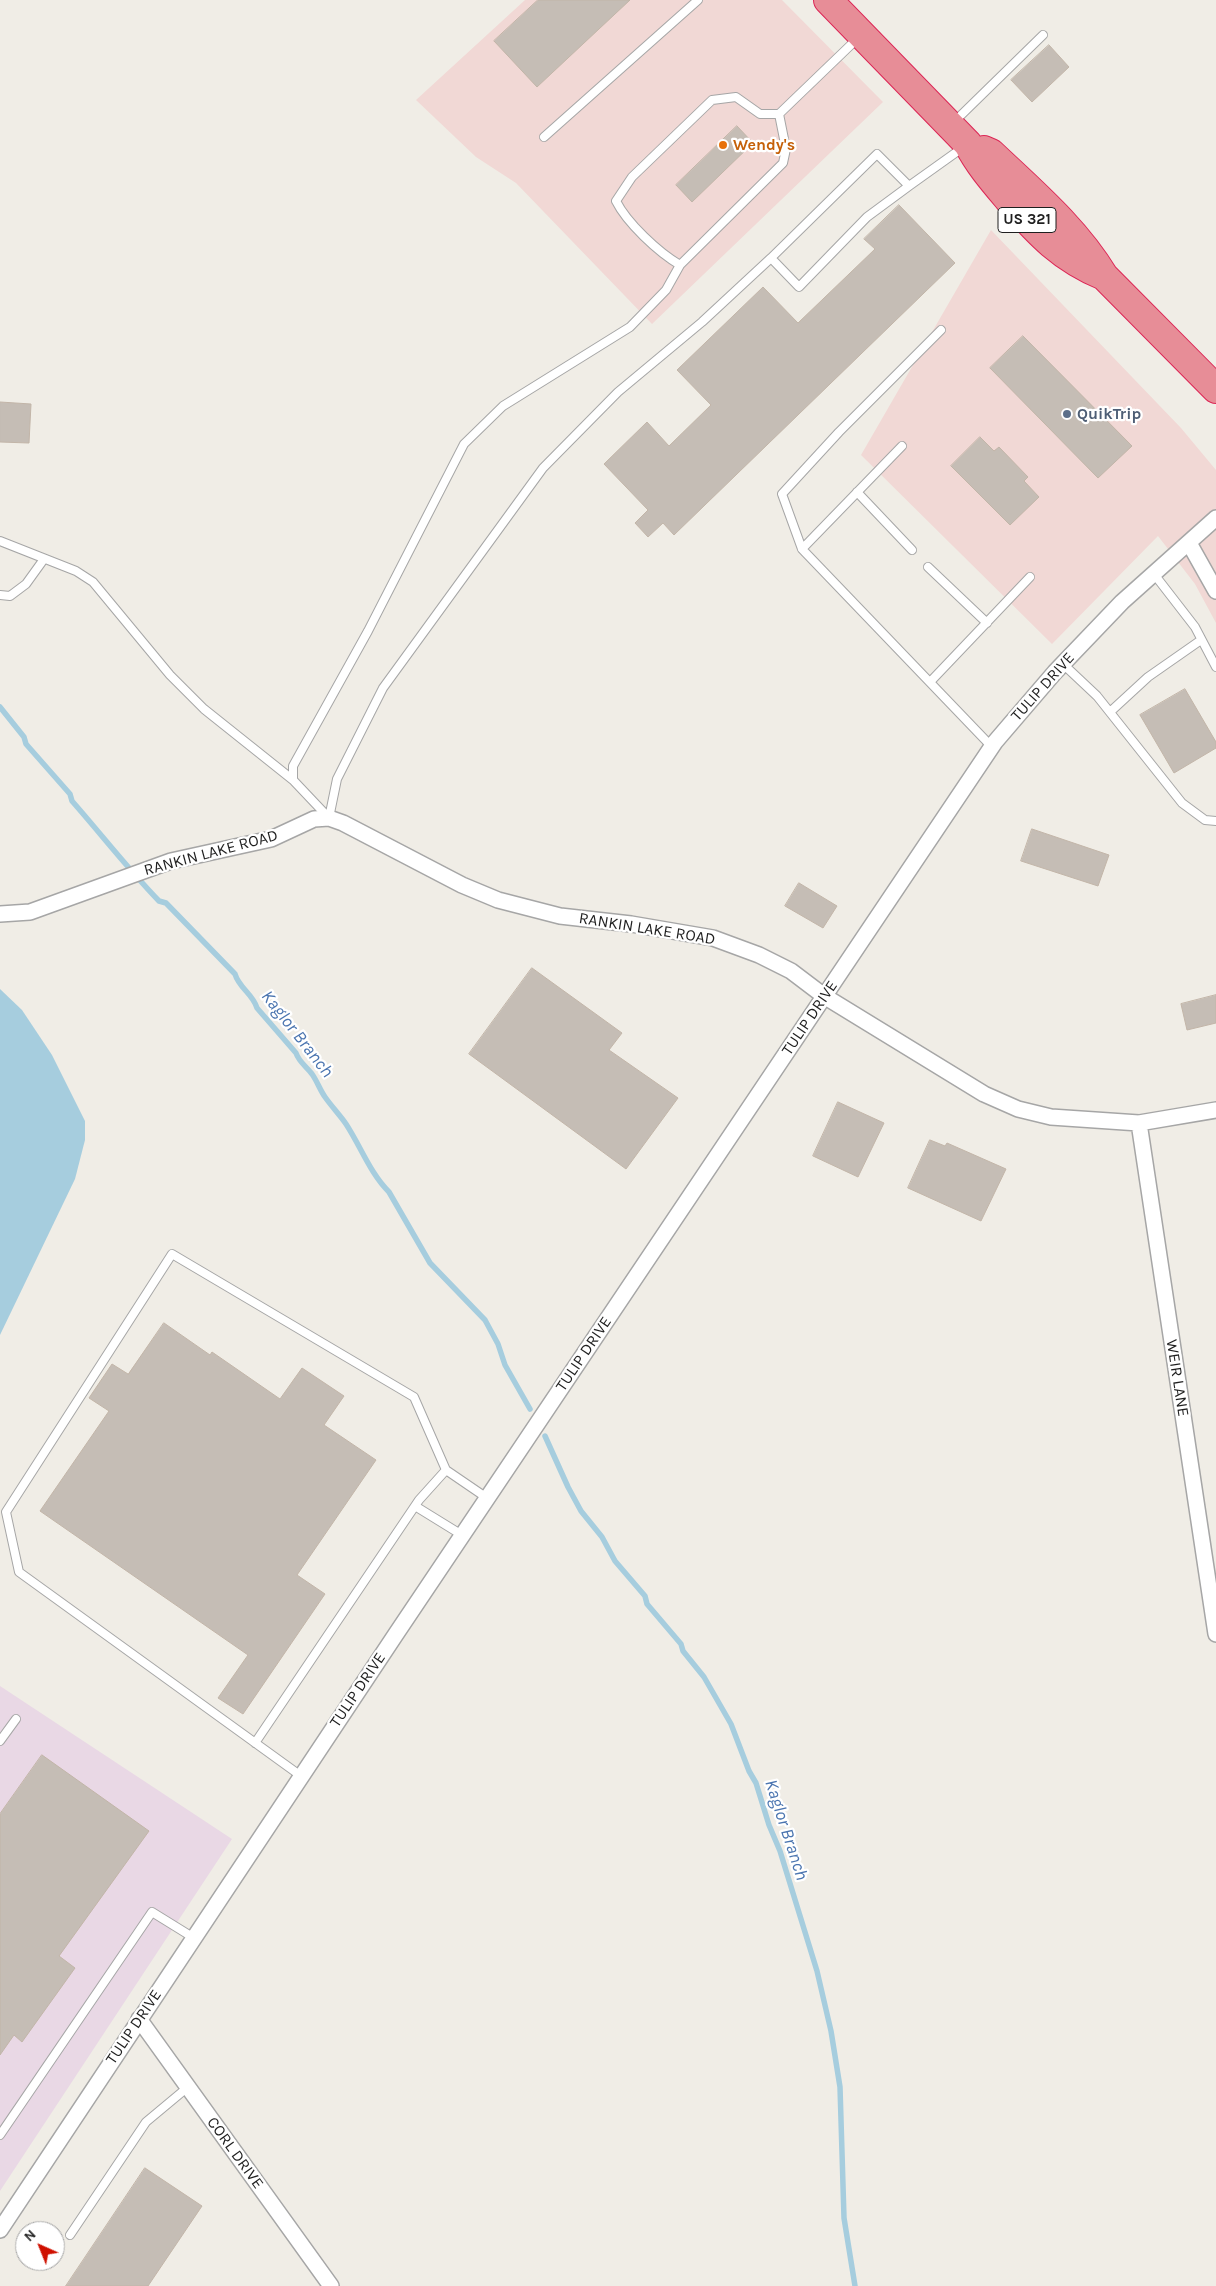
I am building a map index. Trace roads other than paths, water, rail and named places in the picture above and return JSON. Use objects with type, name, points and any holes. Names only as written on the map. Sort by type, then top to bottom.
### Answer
[{"type":"highway","name":"US 321","points":[[828,0],[959,135],[991,153],[1053,212],[1093,256],[1104,276],[1216,388]]},
{"type":"street","name":"TULIP DRIVE","points":[[0,2230],[462,1535],[992,747],[1064,664],[1122,602],[1216,518]]},
{"type":"street","points":[[1189,543],[1216,591]]},
{"type":"street","name":"RANKIN LAKE ROAD","points":[[0,914],[30,912],[171,861],[271,839],[307,821],[329,818],[343,823],[454,881],[498,900],[560,916],[631,924],[714,938],[759,955],[791,972],[824,996],[984,1094],[1018,1109],[1051,1117],[1139,1122],[1216,1110]]},
{"type":"street","name":"WEIR LANE","points":[[1139,1122],[1216,1634]]},
{"type":"street","name":"CORL DRIVE","points":[[139,2019],[331,2286]]},
{"type":"lane","points":[[544,137],[698,0]]},
{"type":"lane","points":[[680,265],[669,258],[622,214],[616,201],[632,177],[712,100],[736,97],[760,114],[779,114],[862,35]]},
{"type":"lane","points":[[771,258],[799,287],[868,217],[908,186],[959,135],[1044,35]]},
{"type":"lane","points":[[293,780],[293,766],[368,631],[464,444],[503,406],[630,326],[666,290],[680,265],[783,162],[786,149],[779,114]]},
{"type":"lane","points":[[329,818],[337,779],[383,688],[543,468],[618,392],[702,322],[771,258],[877,154],[908,186]]},
{"type":"lane","points":[[941,330],[840,432],[782,494],[802,548],[992,747]]},
{"type":"lane","points":[[802,548],[902,446]]},
{"type":"lane","points":[[857,492],[912,550]]},
{"type":"lane","points":[[0,542],[76,571],[93,582],[170,675],[204,709],[293,780],[329,818]]},
{"type":"lane","points":[[0,595],[10,596],[26,584],[44,558]]},
{"type":"lane","points":[[928,567],[987,623]]},
{"type":"lane","points":[[1154,574],[1195,627],[1216,667]]},
{"type":"lane","points":[[930,682],[1030,577]]},
{"type":"lane","points":[[1110,712],[1148,677],[1201,640]]},
{"type":"lane","points":[[1064,664],[1110,712],[1182,803],[1205,820],[1216,821]]},
{"type":"lane","points":[[301,1776],[19,1572],[6,1512],[172,1254],[414,1397],[446,1470],[487,1498]]},
{"type":"lane","points":[[255,1743],[415,1506],[446,1470]]},
{"type":"lane","points":[[415,1506],[462,1535]]},
{"type":"lane","points":[[0,1741],[16,1719]]},
{"type":"lane","points":[[0,2134],[152,1912],[194,1938]]},
{"type":"lane","points":[[70,2235],[146,2122],[188,2087]]},
{"type":"water","points":[[0,989],[22,1010],[52,1055],[85,1121],[85,1140],[75,1179],[0,1335]]},
{"type":"waterway","name":"Kaglor Branch","points":[[0,707],[24,737],[26,744],[70,794],[72,801],[136,877],[159,901],[166,903],[235,974],[257,1008],[312,1074],[325,1097],[346,1124],[376,1177],[389,1192],[430,1263],[485,1320],[498,1344],[505,1365],[530,1409]]},
{"type":"waterway","name":"Kaglor Branch","points":[[545,1436],[581,1511],[602,1537],[615,1561],[645,1596],[647,1604],[681,1644],[683,1651],[704,1677],[731,1724],[749,1771],[756,1783],[769,1825],[780,1851],[817,1971],[831,2031],[840,2087],[844,2218],[855,2286]]},
{"type":"place","name":"Wendy's","points":[[723,145]]},
{"type":"place","name":"QuikTrip","points":[[1067,414]]}]
